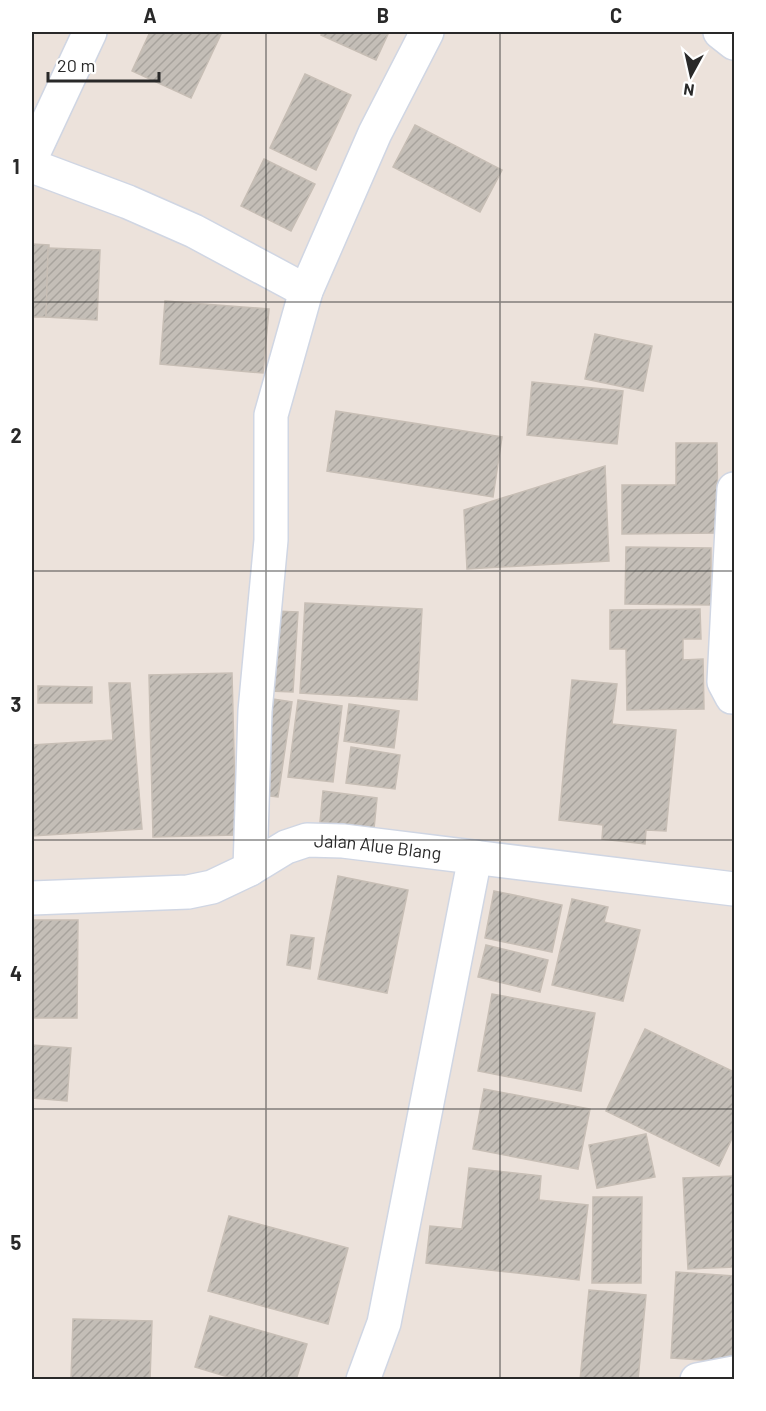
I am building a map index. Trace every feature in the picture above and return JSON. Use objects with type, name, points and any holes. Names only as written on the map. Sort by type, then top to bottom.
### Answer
[{"type":"street","points":[[32,156],[90,32]]},
{"type":"street","points":[[250,870],[255,711],[271,540],[270,415],[306,291],[375,133],[427,32]]},
{"type":"street","points":[[720,32],[735,43]]},
{"type":"street","points":[[32,166],[128,202],[184,227],[306,291]]},
{"type":"street","points":[[735,489],[724,682],[732,697],[735,697]]},
{"type":"street","name":"Jalan Alue Blang","points":[[32,898],[188,892],[212,887],[250,870],[286,847],[307,840],[343,841],[476,856],[735,889]]},
{"type":"street","points":[[363,1380],[384,1323],[476,856]]},
{"type":"street","points":[[697,1380],[735,1373]]},
{"type":"building","points":[[150,32],[222,32],[191,98],[132,71]]},
{"type":"building","points":[[322,32],[389,32],[376,60],[321,35]]},
{"type":"building","points":[[305,74],[351,95],[316,170],[270,148]]},
{"type":"building","points":[[415,125],[502,170],[480,212],[393,167]]},
{"type":"building","points":[[264,159],[315,184],[291,231],[241,206]]},
{"type":"building","points":[[32,244],[49,245],[46,317],[32,317]]},
{"type":"building","points":[[48,248],[100,250],[97,320],[46,317]]},
{"type":"building","points":[[165,301],[269,309],[263,373],[160,364]]},
{"type":"building","points":[[595,334],[652,346],[643,391],[585,379]]},
{"type":"building","points":[[532,382],[623,391],[617,444],[527,435]]},
{"type":"building","points":[[336,411],[502,437],[493,497],[327,471]]},
{"type":"building","points":[[676,443],[717,443],[718,533],[622,534],[622,485],[676,485]]},
{"type":"building","points":[[605,466],[609,561],[467,569],[464,510]]},
{"type":"building","points":[[626,547],[711,548],[711,605],[625,604]]},
{"type":"building","points":[[305,603],[422,609],[417,700],[300,693]]},
{"type":"building","points":[[700,609],[701,639],[683,639],[683,660],[703,659],[704,709],[627,710],[626,649],[610,649],[610,610]]},
{"type":"building","points":[[274,611],[298,612],[293,692],[269,691]]},
{"type":"building","points":[[232,673],[236,835],[153,837],[149,675]]},
{"type":"building","points":[[572,680],[617,684],[612,724],[676,730],[666,831],[646,830],[645,844],[602,839],[603,825],[559,820]]},
{"type":"building","points":[[109,683],[130,683],[142,829],[32,836],[32,745],[113,740]]},
{"type":"building","points":[[38,686],[92,687],[92,703],[38,703]]},
{"type":"building","points":[[266,698],[292,702],[278,797],[253,794]]},
{"type":"building","points":[[298,700],[342,706],[333,782],[288,777]]},
{"type":"building","points":[[349,704],[399,711],[394,748],[344,741]]},
{"type":"building","points":[[351,747],[400,755],[395,789],[346,783]]},
{"type":"building","points":[[323,791],[377,798],[374,829],[320,822]]},
{"type":"building","points":[[338,876],[408,890],[387,993],[318,979]]},
{"type":"building","points":[[494,891],[562,905],[552,952],[485,938]]},
{"type":"building","points":[[572,899],[608,907],[604,922],[640,930],[623,1001],[552,985]]},
{"type":"building","points":[[32,920],[78,920],[77,1018],[32,1018]]},
{"type":"building","points":[[291,935],[314,938],[310,969],[287,965]]},
{"type":"building","points":[[486,945],[548,960],[540,992],[478,977]]},
{"type":"building","points":[[492,994],[595,1013],[581,1091],[478,1071]]},
{"type":"building","points":[[645,1029],[734,1072],[734,1134],[719,1166],[606,1111]]},
{"type":"building","points":[[32,1045],[71,1048],[67,1101],[32,1098]]},
{"type":"building","points":[[484,1089],[590,1109],[578,1169],[473,1149]]},
{"type":"building","points":[[646,1134],[655,1177],[597,1188],[589,1145]]},
{"type":"building","points":[[469,1168],[541,1176],[539,1200],[588,1205],[579,1280],[426,1263],[430,1226],[462,1229]]},
{"type":"building","points":[[734,1176],[734,1267],[688,1269],[683,1178]]},
{"type":"building","points":[[593,1197],[642,1197],[641,1283],[592,1283]]},
{"type":"building","points":[[229,1216],[348,1248],[328,1324],[208,1291]]},
{"type":"building","points":[[676,1272],[734,1276],[734,1362],[671,1358]]},
{"type":"building","points":[[589,1290],[646,1295],[638,1380],[580,1380]]},
{"type":"building","points":[[210,1316],[307,1344],[296,1380],[238,1380],[195,1367]]},
{"type":"building","points":[[73,1319],[152,1321],[150,1380],[71,1380]]}]
